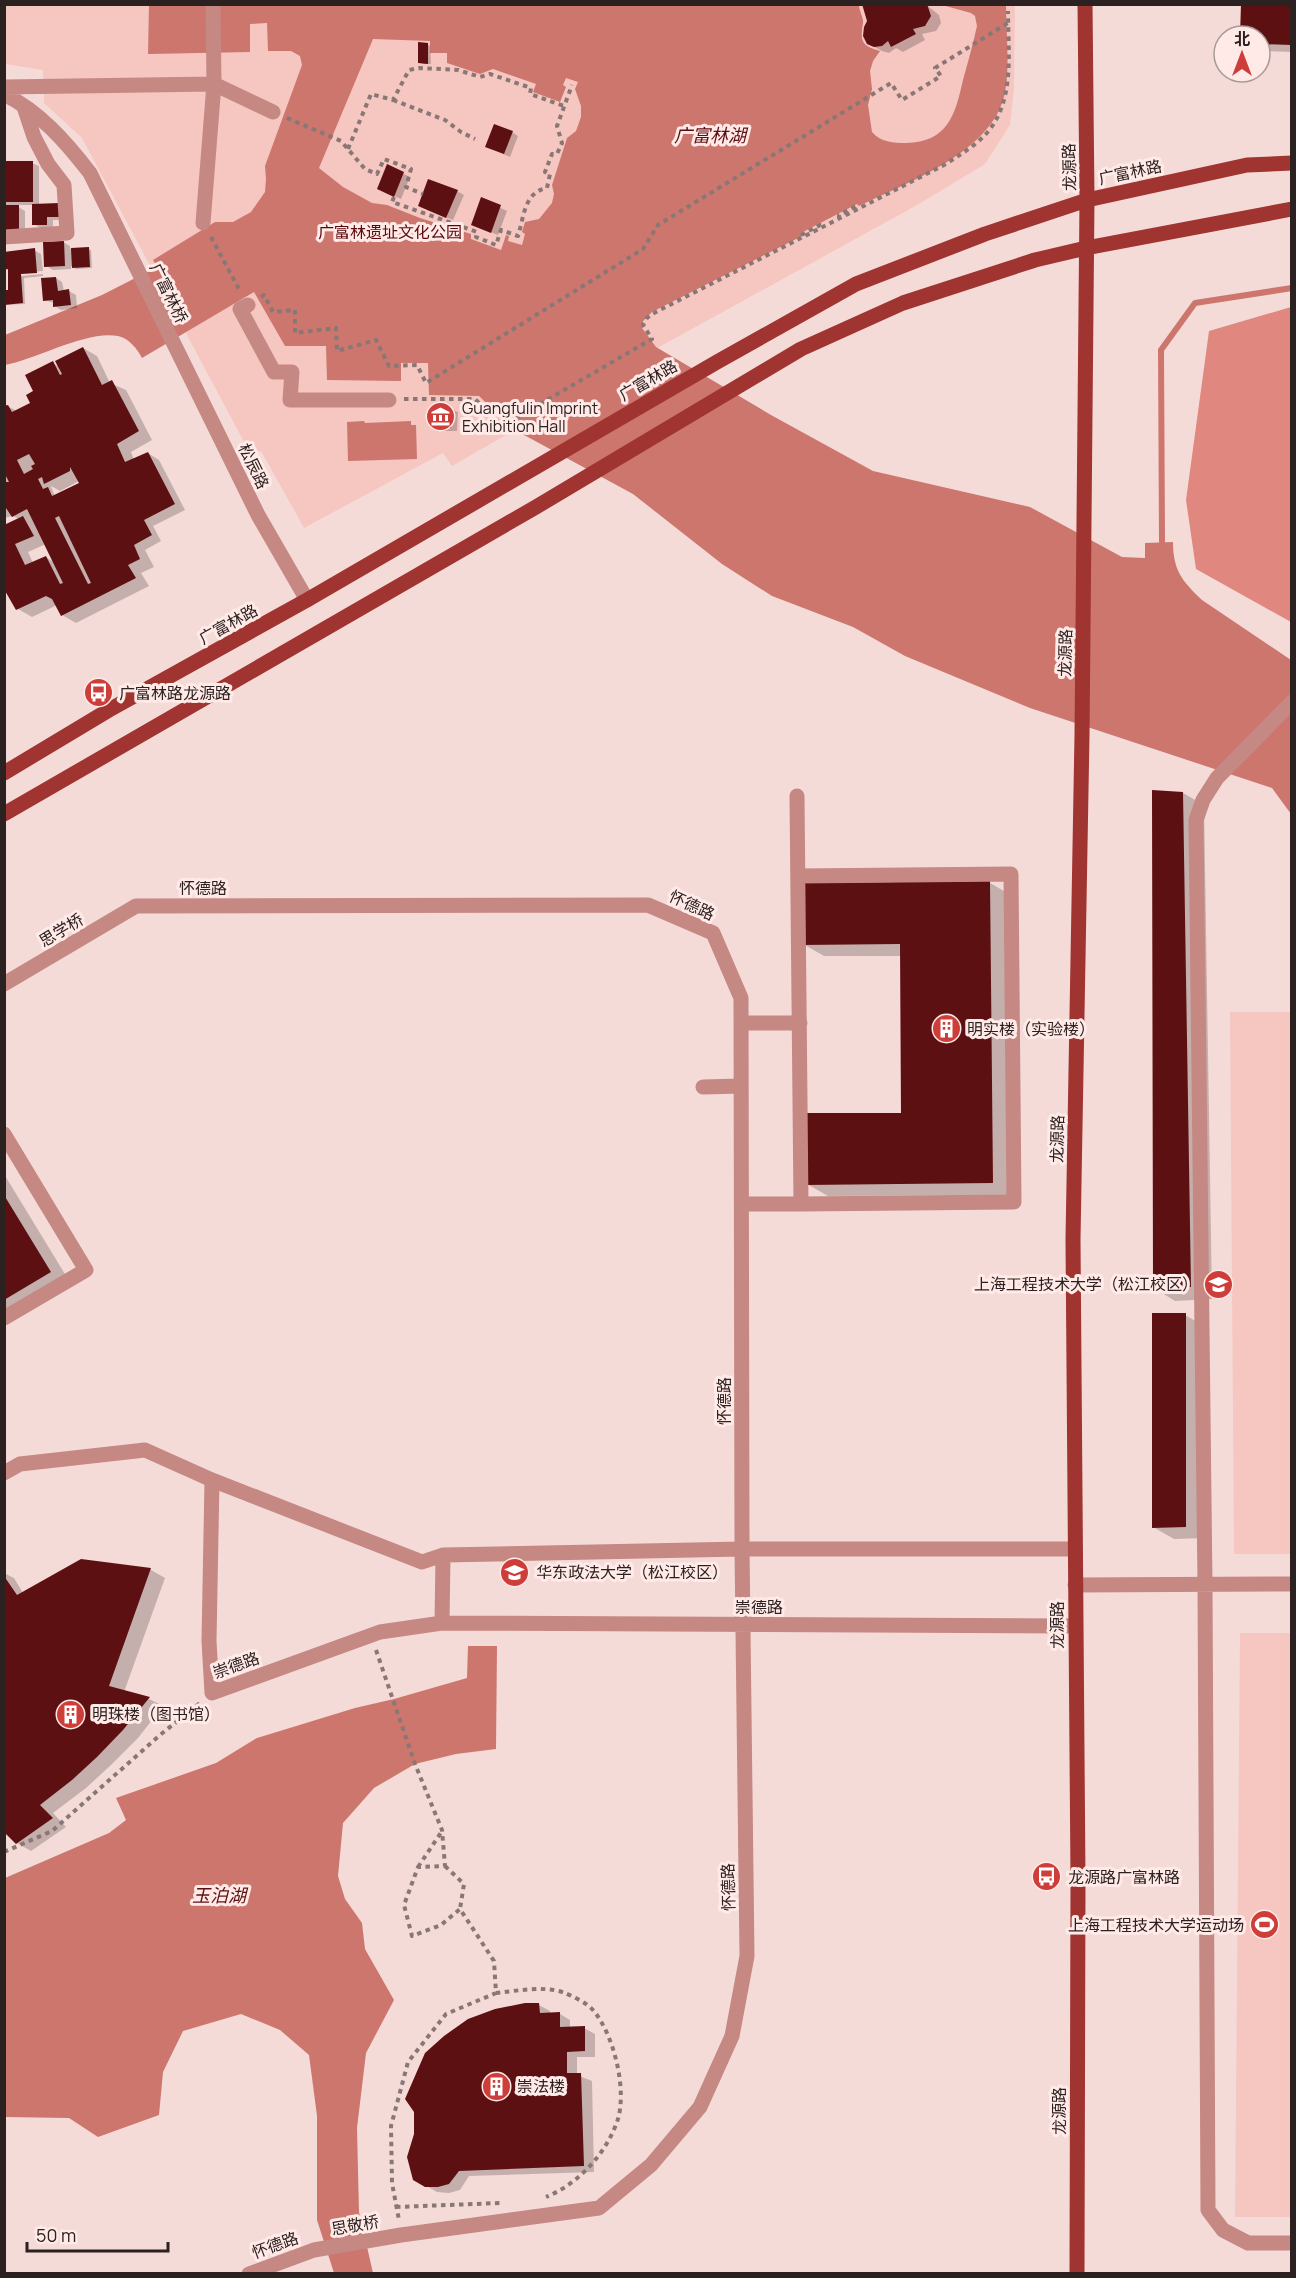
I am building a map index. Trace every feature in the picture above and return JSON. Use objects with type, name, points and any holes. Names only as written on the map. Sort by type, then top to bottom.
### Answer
[{"type":"main road","name":"龙源路","points":[[1077,2274],[1078,1880],[1073,1239],[1082,735],[1087,200],[1084,4]]},
{"type":"main road","name":"广富林路","points":[[4,773],[109,710],[307,600],[550,458],[856,284],[985,234],[1087,200],[1247,165],[1292,163]]},
{"type":"main road","points":[[4,814],[801,349],[903,303],[1035,260],[1086,248],[1292,209]]},
{"type":"street","points":[[203,223],[214,84],[213,4]]},
{"type":"street","points":[[4,87],[214,84],[273,112]]},
{"type":"street","points":[[4,94],[23,105],[34,137],[48,164],[64,185],[67,233],[4,237]]},
{"type":"street","name":"广富林桥","points":[[23,105],[65,141],[90,173],[174,344]]},
{"type":"street","points":[[252,302],[240,309],[274,372],[292,372],[291,400],[388,399]]},
{"type":"street","name":"松辰路","points":[[174,344],[258,515],[307,600]]},
{"type":"street","points":[[1292,702],[1217,778],[1203,800],[1196,820],[1205,1584],[1208,2210],[1223,2230],[1248,2243],[1292,2243]]},
{"type":"street","points":[[797,796],[801,1204]]},
{"type":"street","points":[[742,1204],[1014,1202],[1011,874],[798,876]]},
{"type":"street","name":"怀德路","points":[[136,906],[648,905],[713,933],[741,998],[742,1548],[747,1956],[732,2037],[700,2107],[651,2165],[599,2208],[402,2235]]},
{"type":"street","name":"思学桥","points":[[4,984],[136,906]]},
{"type":"street","points":[[741,1023],[800,1023]]},
{"type":"street","points":[[703,1087],[741,1086]]},
{"type":"street","points":[[4,1134],[86,1270],[4,1318]]},
{"type":"street","points":[[4,1473],[20,1464],[145,1450],[212,1480],[422,1562],[443,1555],[742,1548],[1075,1549]]},
{"type":"street","name":"崇德路","points":[[212,1480],[209,1641],[212,1694],[370,1635],[442,1623],[1075,1626]]},
{"type":"street","points":[[442,1623],[443,1555]]},
{"type":"street","points":[[1075,1585],[1292,1584]]},
{"type":"street","name":"思敬桥","points":[[314,2250],[402,2235]]},
{"type":"street","name":"怀德路","points":[[249,2274],[314,2250]]},
{"type":"path","points":[[388,399],[475,399],[502,426],[652,339],[644,325],[652,314],[944,165],[975,144],[988,132],[1004,104],[1007,90],[1008,11]]},
{"type":"path","points":[[203,223],[252,302],[264,295],[273,312],[295,310],[295,333],[336,328],[337,351],[376,340],[389,366],[417,365],[426,383],[643,249],[658,225],[891,83],[902,100],[941,76],[935,68],[1008,23]]},
{"type":"path","points":[[393,100],[409,70],[420,68],[458,70],[480,77],[490,74],[531,88],[530,94],[564,106]]},
{"type":"path","points":[[394,197],[392,202],[477,232],[476,237],[496,245],[501,230],[518,236],[530,197],[538,190],[547,188],[550,174],[545,172],[552,154],[557,154],[562,143],[557,126],[572,85]]},
{"type":"path","points":[[348,149],[370,94],[393,100],[445,120],[475,139]]},
{"type":"path","points":[[273,112],[341,141],[365,168],[377,174],[384,159],[411,170],[406,187],[423,194]]},
{"type":"path","points":[[839,219],[839,215],[858,205]]},
{"type":"path","points":[[801,235],[820,225],[825,226]]},
{"type":"path","points":[[370,1635],[415,1764],[442,1830],[445,1866],[464,1884],[460,1909],[441,1925],[412,1936],[404,1905],[418,1868],[442,1830]]},
{"type":"path","points":[[4,1852],[52,1832],[160,1735],[212,1694]]},
{"type":"path","points":[[418,1868],[445,1866]]},
{"type":"path","points":[[460,1909],[494,1961],[496,1993]]},
{"type":"path","points":[[402,2235],[392,2183],[391,2126],[408,2062],[446,2014],[496,1993],[531,1989],[564,1992],[592,2009],[611,2041],[621,2086],[618,2121],[601,2153],[583,2173],[548,2196],[538,2198]]},
{"type":"path","points":[[396,2207],[505,2202]]},
{"type":"green space","name":"广富林遗址文化公园","points":[[4,5],[1015,5],[1014,88],[1010,125],[985,164],[919,204],[661,346],[452,466],[443,453],[304,528],[261,451],[251,455],[82,138],[44,103],[43,70],[5,64]]},
{"type":"green space","points":[[1230,1012],[1291,1012],[1291,1554],[1234,1554]]},
{"type":"green space","name":"上海工程技术大学运动场","points":[[1240,1633],[1291,1633],[1291,2217],[1235,2217]]},
{"type":"shaded area","points":[[1292,307],[1291,622],[1196,569],[1186,500],[1209,331]]},
{"type":"water","name":"广富林湖","points":[[149,5],[859,5],[863,21],[863,42],[880,51],[870,71],[872,89],[868,105],[872,132],[883,140],[906,143],[932,138],[940,132],[953,115],[957,104],[977,26],[975,16],[971,13],[942,5],[1006,5],[1008,60],[1005,92],[998,113],[984,132],[967,148],[924,175],[859,206],[857,204],[801,233],[802,236],[652,312],[643,321],[642,328],[656,347],[771,415],[873,471],[1030,507],[1122,557],[1145,558],[1145,543],[1173,542],[1173,552],[1180,574],[1202,600],[1291,660],[1291,814],[1272,788],[1030,708],[905,656],[853,627],[772,596],[722,564],[633,494],[513,429],[479,396],[429,395],[428,363],[401,363],[401,381],[327,380],[326,346],[285,346],[254,292],[142,358],[126,339],[106,335],[77,341],[5,365],[5,335],[102,295],[157,267],[153,260],[215,222],[233,222],[251,212],[265,192],[265,166],[302,65],[300,56],[291,51],[268,51],[267,23],[250,24],[250,52],[148,54]],"holes":[[[373,39],[430,41],[430,53],[447,53],[447,63],[480,74],[493,69],[536,84],[533,92],[560,102],[566,87],[563,85],[566,78],[578,82],[575,89],[581,106],[581,117],[576,131],[567,138],[552,185],[554,194],[552,203],[539,219],[525,222],[522,245],[508,241],[509,236],[506,235],[501,250],[471,239],[471,234],[387,205],[372,203],[343,187],[319,168]]]},
{"type":"water","points":[[364,421],[365,423],[411,421],[411,425],[416,425],[417,459],[348,461],[347,422]]},
{"type":"water","name":"玉泊湖","points":[[468,1646],[497,1646],[496,1749],[456,1754],[415,1764],[374,1788],[343,1823],[338,1876],[345,1899],[362,1923],[365,1949],[394,2000],[366,2053],[357,2128],[359,2212],[373,2273],[334,2273],[317,2220],[317,2116],[309,2055],[280,2030],[241,2014],[183,2031],[163,2072],[159,2115],[98,2137],[69,2118],[5,2117],[5,1878],[109,1833],[126,1820],[116,1798],[216,1763],[257,1738],[355,1708],[467,1678]]},
{"type":"building","points":[[862,4],[927,4],[931,16],[925,26],[913,29],[916,34],[891,47],[888,41],[882,46],[874,47],[867,44],[863,36],[867,21]]},
{"type":"building","points":[[1241,4],[1292,4],[1292,45],[1272,44],[1272,24],[1240,24]]},
{"type":"building","points":[[418,42],[428,43],[428,64],[418,63]]},
{"type":"building","points":[[494,124],[513,131],[504,154],[485,147]]},
{"type":"building","points":[[5,161],[33,161],[33,202],[5,202]]},
{"type":"building","points":[[387,164],[404,172],[394,197],[377,189]]},
{"type":"building","points":[[428,179],[458,190],[446,218],[418,206]]},
{"type":"building","points":[[481,197],[501,205],[491,233],[471,225]]},
{"type":"building","points":[[59,203],[60,217],[47,217],[47,225],[32,225],[32,204]]},
{"type":"building","points":[[4,205],[19,205],[19,234],[4,234]]},
{"type":"building","points":[[64,241],[65,266],[44,267],[43,242]]},
{"type":"building","points":[[89,247],[90,267],[72,268],[71,248]]},
{"type":"building","points":[[35,248],[37,273],[21,274],[23,303],[4,305],[4,290],[8,290],[8,269],[4,269],[4,252]]},
{"type":"building","points":[[56,277],[58,291],[69,289],[71,305],[53,307],[53,300],[43,301],[41,278]]},
{"type":"building","points":[[83,347],[102,385],[112,380],[139,431],[117,444],[125,462],[148,452],[175,504],[144,520],[152,535],[134,545],[140,559],[128,565],[136,578],[61,616],[52,599],[46,596],[16,610],[4,589],[4,525],[23,516],[34,536],[15,544],[25,565],[46,556],[60,584],[63,583],[27,509],[12,517],[4,505],[4,482],[9,482],[4,472],[4,406],[8,405],[12,412],[30,403],[26,395],[33,391],[25,375],[53,361],[60,375],[62,374],[55,361]],"holes":[[[29,454],[35,464],[31,466],[33,469],[24,474],[17,460]],[[70,467],[79,483],[52,496],[48,487],[43,489],[38,479],[42,477],[44,484],[70,471]],[[59,516],[91,583],[88,584],[55,518]]]},
{"type":"building","name":"Guangfulin Imprint Exhibition Hall","points":[[431,407],[452,407],[451,428],[431,428]]},
{"type":"building","points":[[1152,790],[1183,792],[1191,1287],[1153,1289]]},
{"type":"building","name":"明实楼（实验楼）","points":[[990,881],[993,1183],[805,1185],[805,1113],[901,1113],[900,944],[801,945],[801,883]]},
{"type":"building","points":[[4,1195],[51,1272],[4,1300]]},
{"type":"building","points":[[1152,1313],[1186,1313],[1186,1527],[1152,1528]]},
{"type":"building","name":"明珠楼（图书馆）","points":[[81,1559],[151,1568],[109,1686],[150,1697],[97,1757],[40,1805],[53,1818],[16,1844],[4,1832],[4,1576],[17,1595]]},
{"type":"building","name":"崇法楼","points":[[525,2003],[539,2003],[540,2013],[560,2012],[560,2027],[585,2026],[585,2051],[567,2052],[567,2073],[581,2073],[584,2166],[459,2171],[449,2184],[438,2187],[425,2187],[413,2180],[407,2157],[414,2134],[414,2112],[405,2099],[425,2053],[468,2019],[495,2009]]},
{"type":"waterway","points":[[1162,542],[1161,350],[1195,303],[1292,288]]},
{"type":"place","name":"Guangfulin Imprint Exhibition Hall","points":[[441,417]]},
{"type":"place","name":"广富林路龙源路","points":[[98,693]]},
{"type":"place","name":"明实楼（实验楼）","points":[[946,1029]]},
{"type":"place","name":"上海工程技术大学（松江校区）","points":[[1219,1284]]},
{"type":"place","name":"华东政法大学（松江校区）","points":[[515,1572]]},
{"type":"place","name":"明珠楼（图书馆）","points":[[71,1714]]},
{"type":"place","name":"龙源路广富林路","points":[[1047,1877]]},
{"type":"place","name":"上海工程技术大学运动场","points":[[1265,1925]]},
{"type":"place","name":"崇法楼","points":[[496,2086]]}]
